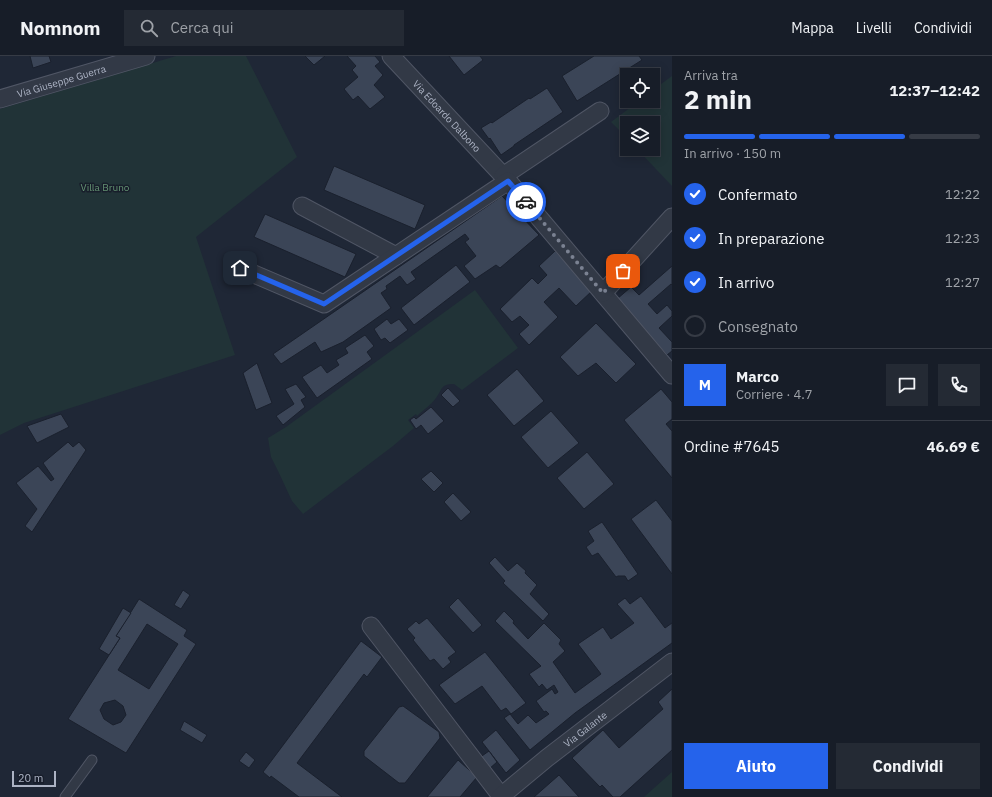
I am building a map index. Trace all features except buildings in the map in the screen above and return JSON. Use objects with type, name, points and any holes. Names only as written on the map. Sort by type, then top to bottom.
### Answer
[{"type":"street","name":"Via Giuseppe Guerra","points":[[0,99],[146,56]]},
{"type":"street","name":"Via Edoardo Dalbono","points":[[391,56],[505,179],[672,374]]},
{"type":"street","points":[[240,268],[324,304],[396,256],[600,111]]},
{"type":"street","points":[[302,206],[396,256]]},
{"type":"street","points":[[603,293],[672,217]]},
{"type":"street","points":[[371,626],[500,796]]},
{"type":"street","name":"Via Galante","points":[[500,796],[672,662]]},
{"type":"lane","points":[[65,797],[92,760]]},
{"type":"green space","name":"Villa Bruno","points":[[176,56],[246,56],[297,157],[196,237],[235,355],[24,423],[0,435],[0,109]]},
{"type":"green space","points":[[672,76],[672,186],[644,156],[660,156],[660,116],[620,116],[620,131],[611,122],[630,108],[660,108],[660,85]]},
{"type":"green space","points":[[475,290],[518,348],[462,390],[454,384],[444,386],[429,405],[417,416],[416,414],[408,420],[414,428],[393,446],[303,514],[292,501],[271,457],[268,438],[286,427]]},
{"type":"green space","points":[[672,772],[672,797],[644,797]]},
{"type":"way so far","points":[[526,202],[603,293],[623,271]]},
{"type":"route","points":[[240,268],[324,304],[508,181],[526,202]]}]
